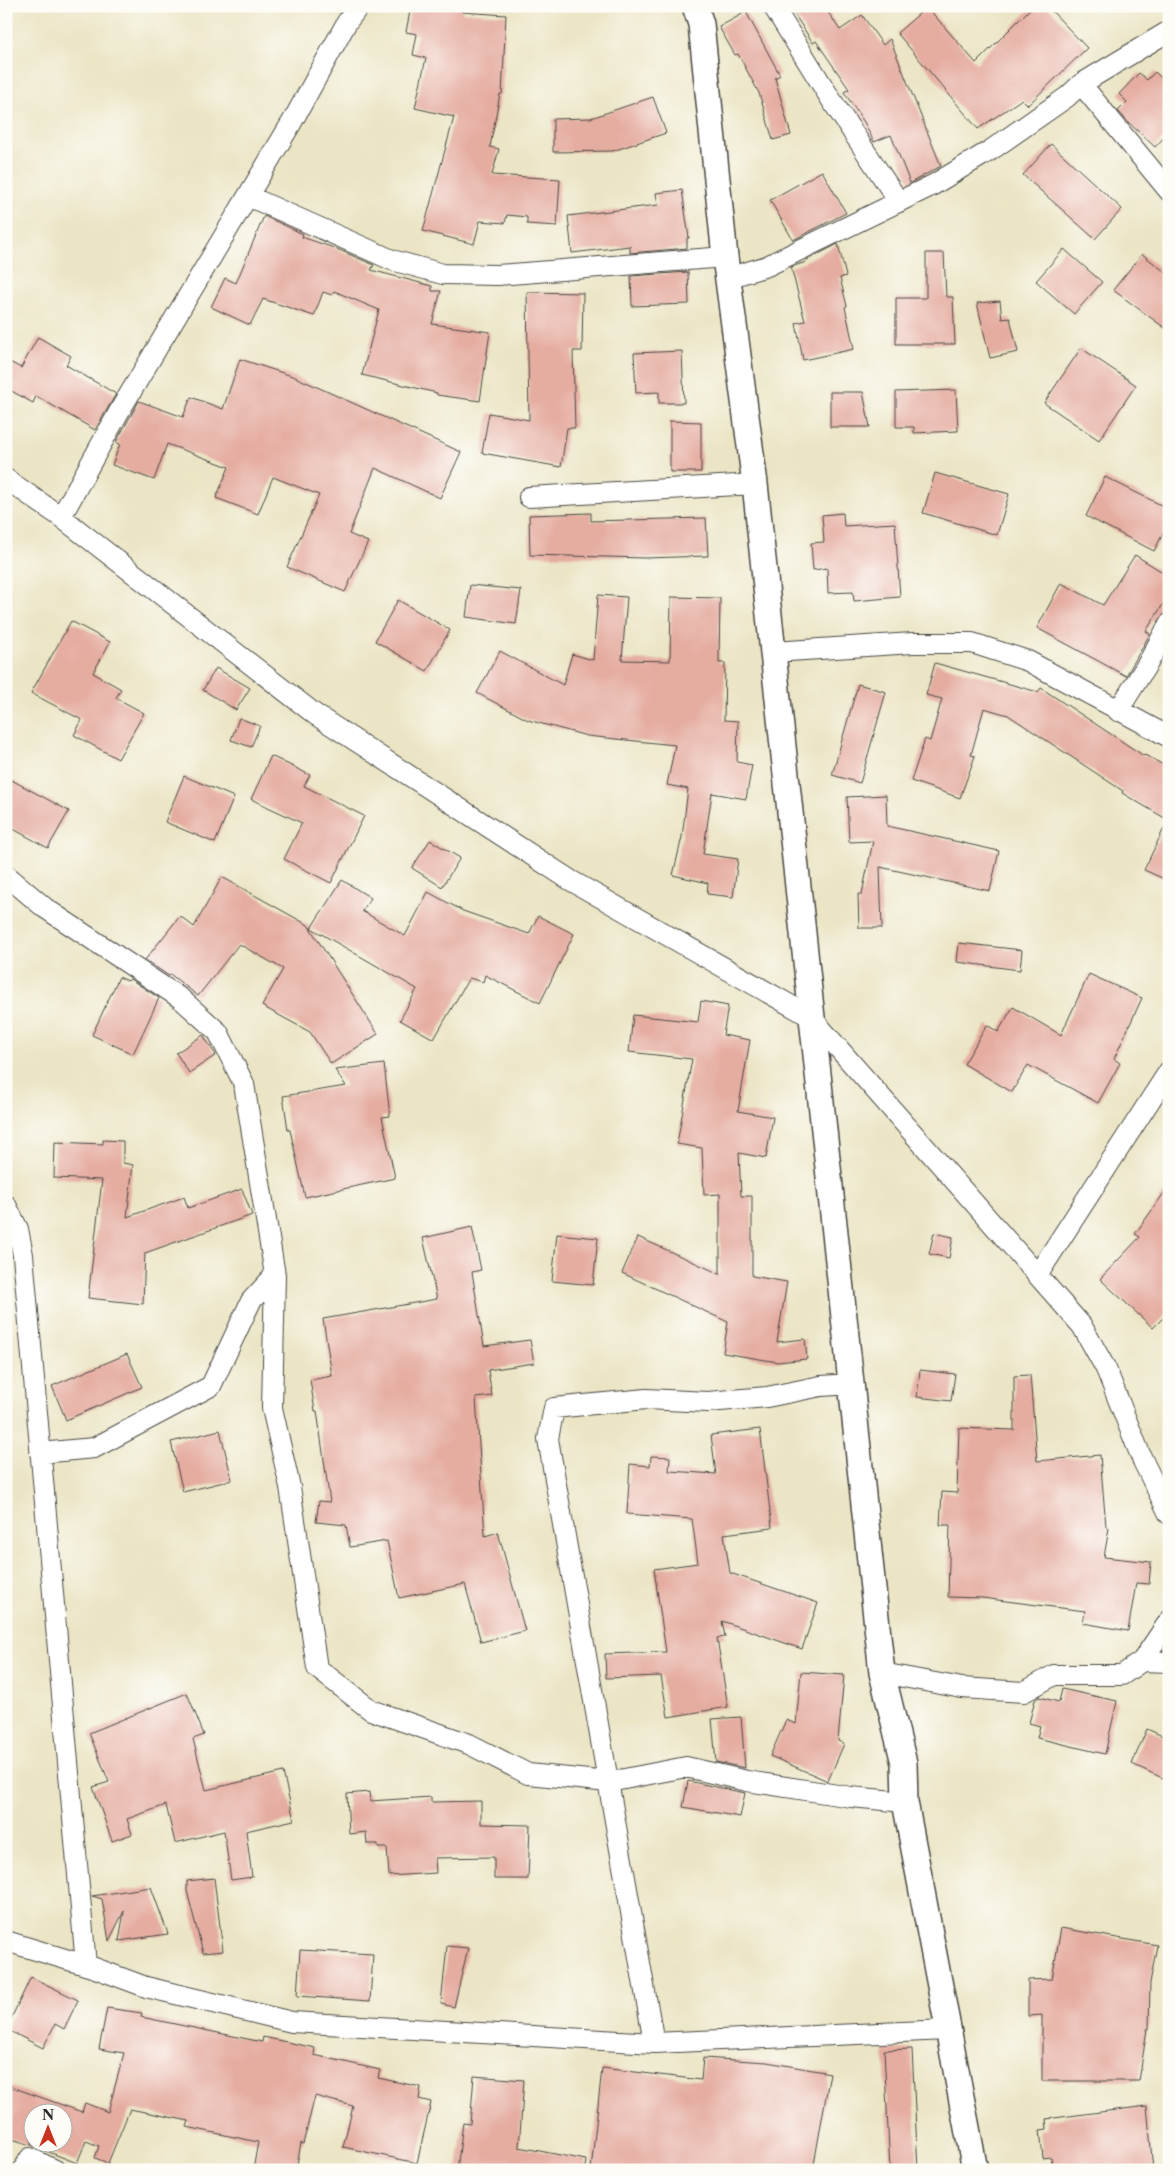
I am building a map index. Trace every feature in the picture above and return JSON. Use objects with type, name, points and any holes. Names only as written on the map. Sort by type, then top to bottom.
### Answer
[{"type":"street","points":[[61,517],[120,410],[292,122],[347,22],[359,6]]},
{"type":"street","points":[[695,6],[701,24],[726,267],[755,484],[882,1673],[904,1763],[905,1802],[975,2170]]},
{"type":"street","points":[[773,6],[898,202]]},
{"type":"street","points":[[248,196],[392,260],[443,274],[498,275],[767,266],[933,185],[991,150],[1066,97],[1081,84],[1169,31]]},
{"type":"street","points":[[1081,84],[1169,191]]},
{"type":"street","points":[[6,479],[61,517],[316,715],[570,880],[811,1017],[1082,1326],[1106,1369],[1142,1459],[1169,1514]]},
{"type":"street","points":[[529,497],[755,484]]},
{"type":"street","points":[[1118,711],[1148,663],[1169,624]]},
{"type":"street","points":[[773,652],[913,643],[972,644],[1028,661],[1118,711],[1169,736]]},
{"type":"street","points":[[6,875],[45,908],[180,998],[218,1032],[244,1084],[275,1275],[272,1408],[290,1486],[317,1668],[371,1710],[469,1744],[528,1774],[609,1782],[686,1767],[747,1781],[832,1794],[905,1802]]},
{"type":"street","points":[[1038,1274],[1169,1071]]},
{"type":"street","points":[[6,1206],[18,1228],[23,1255],[86,1965]]},
{"type":"street","points":[[40,1453],[94,1448],[211,1386],[252,1302],[275,1275]]},
{"type":"street","points":[[654,2043],[609,1782],[592,1698],[560,1498],[548,1439],[554,1408],[646,1399],[708,1402],[767,1397],[821,1386],[852,1384]]},
{"type":"street","points":[[882,1673],[962,1688],[1024,1692],[1054,1674],[1122,1674],[1142,1661],[1169,1621]]},
{"type":"street","points":[[1142,1661],[1169,1662]]},
{"type":"street","points":[[6,1941],[86,1965],[146,1988],[292,2022],[654,2043],[947,2030]]},
{"type":"street","points":[[23,2170],[30,2158],[55,2170]]},
{"type":"building","points":[[411,6],[463,6],[462,12],[506,15],[502,94],[500,94],[490,147],[499,149],[492,175],[560,179],[557,226],[527,224],[527,217],[507,215],[505,223],[480,221],[474,244],[423,231],[454,117],[415,108],[426,58],[413,55],[417,34],[406,32]]},
{"type":"building","points":[[789,6],[824,6],[840,30],[862,15],[883,45],[890,39],[941,166],[910,183],[891,135],[874,142],[864,122],[844,92],[849,89],[816,41],[813,43]]},
{"type":"building","points":[[1033,6],[1047,6],[1087,48],[1028,105],[1022,99],[978,129],[897,33],[927,7],[976,63]]},
{"type":"building","points":[[746,12],[780,75],[775,78],[791,135],[773,140],[759,93],[738,54],[735,55],[719,27]]},
{"type":"building","points":[[1155,72],[1169,85],[1169,132],[1155,147],[1118,111],[1127,102],[1119,94],[1139,73],[1147,80]]},
{"type":"building","points":[[653,97],[666,133],[613,151],[553,152],[553,119],[591,118]]},
{"type":"building","points":[[1051,144],[1122,209],[1095,239],[1023,175]]},
{"type":"building","points":[[822,171],[846,213],[793,240],[770,200]]},
{"type":"building","points":[[682,190],[689,238],[687,238],[687,248],[630,253],[630,246],[572,253],[568,216],[658,205],[656,193]]},
{"type":"building","points":[[264,216],[303,234],[302,237],[337,249],[374,265],[371,270],[432,286],[432,291],[441,291],[432,324],[490,332],[480,401],[437,395],[437,393],[362,375],[379,310],[334,291],[332,295],[323,292],[314,316],[263,299],[250,325],[211,307],[225,278],[236,283]]},
{"type":"building","points":[[838,244],[846,276],[840,278],[854,349],[803,360],[796,323],[805,321],[791,267],[806,262]]},
{"type":"building","points":[[1064,249],[1102,282],[1074,314],[1036,281]]},
{"type":"building","points":[[926,253],[944,253],[946,297],[953,297],[955,344],[896,344],[896,298],[926,298]]},
{"type":"building","points":[[1142,254],[1169,275],[1169,331],[1113,290]]},
{"type":"building","points":[[688,272],[689,304],[632,306],[631,276]]},
{"type":"building","points":[[527,292],[583,293],[582,351],[573,351],[575,428],[567,428],[561,467],[482,453],[489,413],[529,420]]},
{"type":"building","points":[[1000,301],[1002,319],[1010,318],[1018,352],[990,358],[977,303]]},
{"type":"building","points":[[38,337],[71,356],[66,365],[116,394],[95,430],[36,396],[33,403],[6,388],[6,360],[21,368]]},
{"type":"building","points":[[1081,348],[1136,385],[1099,440],[1044,403]]},
{"type":"building","points":[[682,351],[684,403],[659,403],[659,392],[636,393],[634,353]]},
{"type":"building","points":[[240,359],[295,377],[461,452],[440,498],[375,468],[349,534],[368,542],[345,592],[287,567],[319,495],[273,477],[258,514],[216,498],[229,467],[167,444],[154,480],[112,465],[120,444],[116,442],[139,401],[183,417],[191,397],[223,409]]},
{"type":"building","points":[[956,390],[958,431],[914,433],[914,427],[896,427],[896,392]]},
{"type":"building","points":[[830,392],[863,392],[870,427],[830,427]]},
{"type":"building","points":[[670,421],[701,422],[701,472],[670,472]]},
{"type":"building","points":[[935,473],[1009,494],[997,535],[923,513]]},
{"type":"building","points":[[1105,477],[1169,509],[1169,522],[1154,551],[1086,516]]},
{"type":"building","points":[[591,513],[591,521],[706,518],[708,556],[645,558],[530,555],[529,515]]},
{"type":"building","points":[[843,513],[844,526],[895,523],[900,597],[854,601],[853,592],[828,593],[827,568],[813,570],[811,543],[824,542],[822,515]]},
{"type":"building","points":[[1135,555],[1169,576],[1169,595],[1146,631],[1150,634],[1126,676],[1037,628],[1061,583],[1103,605]]},
{"type":"building","points":[[470,585],[521,590],[516,624],[466,617]]},
{"type":"building","points":[[598,595],[627,597],[622,660],[670,661],[671,597],[720,598],[719,663],[725,663],[724,720],[738,721],[737,762],[752,765],[746,799],[712,793],[703,854],[738,859],[733,897],[707,894],[708,883],[673,875],[682,837],[688,789],[667,785],[675,745],[587,736],[528,720],[477,693],[500,651],[563,685],[572,654],[593,660]]},
{"type":"building","points":[[398,600],[450,630],[427,671],[375,641]]},
{"type":"building","points":[[71,621],[110,642],[93,673],[121,689],[116,698],[144,713],[118,759],[74,735],[82,720],[31,693]]},
{"type":"building","points":[[935,663],[1038,692],[1041,688],[1144,756],[1169,768],[1169,881],[1144,870],[1168,820],[1122,793],[1123,791],[1008,715],[984,708],[971,755],[975,756],[960,798],[911,781],[925,739],[930,741],[942,699],[926,695]]},
{"type":"building","points":[[216,668],[250,688],[236,710],[203,690]]},
{"type":"building","points":[[858,684],[886,692],[860,783],[832,775]]},
{"type":"building","points":[[239,718],[260,726],[251,747],[231,740]]},
{"type":"building","points":[[271,756],[310,775],[304,786],[364,816],[331,883],[284,859],[302,823],[251,799]]},
{"type":"building","points":[[184,776],[234,797],[215,843],[165,822]]},
{"type":"building","points":[[6,777],[69,811],[48,848],[6,825]]},
{"type":"building","points":[[886,795],[887,826],[999,851],[990,891],[880,867],[882,928],[859,928],[858,894],[862,894],[873,841],[849,842],[847,797]]},
{"type":"building","points":[[430,840],[460,858],[442,887],[412,868]]},
{"type":"building","points":[[222,877],[308,925],[378,1034],[331,1064],[310,1032],[262,1006],[283,969],[239,944],[198,996],[170,974],[169,976],[145,960],[180,916],[194,927]]},
{"type":"building","points":[[342,880],[371,898],[362,911],[405,936],[428,892],[463,911],[529,934],[538,916],[574,934],[540,1003],[485,975],[483,982],[469,978],[434,1039],[400,1020],[417,989],[311,928]]},
{"type":"building","points":[[959,943],[1022,950],[1020,970],[957,962]]},
{"type":"building","points":[[1089,974],[1142,998],[1114,1059],[1120,1063],[1098,1103],[1028,1065],[1012,1092],[964,1064],[987,1025],[998,1032],[1013,1007],[1061,1035]]},
{"type":"building","points":[[119,977],[128,981],[130,979],[159,998],[133,1054],[92,1035]]},
{"type":"building","points":[[701,1001],[728,1006],[723,1035],[750,1040],[738,1111],[773,1117],[766,1158],[739,1153],[741,1196],[752,1196],[752,1276],[787,1282],[777,1342],[805,1339],[807,1359],[778,1362],[723,1353],[728,1322],[622,1273],[638,1237],[720,1274],[720,1194],[704,1195],[702,1148],[677,1144],[692,1059],[629,1052],[633,1015],[698,1022]]},
{"type":"building","points":[[203,1035],[216,1055],[189,1073],[176,1053]]},
{"type":"building","points":[[384,1064],[390,1116],[382,1117],[395,1178],[305,1197],[290,1130],[288,1130],[283,1096],[346,1086],[335,1070]]},
{"type":"building","points":[[103,1140],[123,1141],[123,1163],[133,1165],[127,1217],[184,1197],[188,1208],[242,1189],[252,1215],[145,1253],[143,1304],[88,1298],[102,1180],[54,1178],[55,1142],[103,1144]]},
{"type":"building","points":[[1169,1186],[1169,1312],[1153,1328],[1100,1279],[1140,1237],[1135,1234]]},
{"type":"building","points":[[472,1227],[481,1270],[472,1272],[484,1346],[530,1340],[534,1363],[488,1370],[492,1396],[476,1398],[485,1536],[498,1532],[525,1631],[481,1642],[465,1584],[399,1598],[387,1541],[350,1547],[346,1525],[316,1522],[319,1501],[330,1502],[317,1411],[315,1411],[310,1380],[332,1376],[323,1319],[437,1299],[423,1238]]},
{"type":"building","points":[[934,1233],[953,1237],[949,1258],[929,1254]]},
{"type":"building","points":[[557,1234],[598,1238],[593,1285],[552,1281]]},
{"type":"building","points":[[127,1354],[142,1387],[66,1420],[52,1386]]},
{"type":"building","points":[[920,1370],[955,1374],[951,1401],[917,1397]]},
{"type":"building","points":[[1030,1375],[1037,1461],[1100,1455],[1106,1527],[1109,1528],[1104,1557],[1151,1562],[1149,1584],[1136,1583],[1128,1631],[1083,1623],[1085,1611],[982,1598],[948,1597],[950,1525],[940,1525],[942,1492],[957,1493],[959,1428],[1014,1430],[1014,1376]]},
{"type":"building","points":[[760,1429],[772,1528],[724,1534],[730,1573],[818,1603],[802,1649],[722,1621],[725,1637],[717,1638],[728,1707],[668,1717],[661,1676],[606,1678],[605,1654],[666,1652],[654,1569],[698,1563],[692,1519],[627,1514],[630,1464],[650,1466],[651,1456],[670,1457],[669,1471],[716,1474],[711,1435]]},
{"type":"building","points":[[220,1430],[232,1480],[183,1492],[171,1442]]},
{"type":"building","points":[[801,1672],[844,1675],[838,1741],[844,1744],[828,1781],[770,1756],[786,1720],[796,1724]]},
{"type":"building","points":[[1062,1689],[1117,1701],[1105,1754],[1037,1738],[1040,1726],[1029,1723],[1035,1700],[1039,1697],[1059,1702]]},
{"type":"building","points":[[187,1693],[204,1735],[193,1739],[206,1790],[283,1772],[294,1820],[246,1831],[252,1877],[231,1880],[224,1831],[175,1843],[166,1805],[127,1819],[132,1834],[112,1841],[93,1787],[109,1782],[89,1733]]},
{"type":"building","points":[[741,1717],[745,1768],[716,1762],[712,1719]]},
{"type":"building","points":[[1147,1729],[1169,1739],[1169,1781],[1132,1764]]},
{"type":"building","points":[[688,1781],[745,1793],[740,1817],[683,1807]]},
{"type":"building","points":[[369,1792],[370,1801],[431,1797],[431,1802],[481,1801],[481,1824],[530,1825],[528,1879],[494,1879],[494,1857],[435,1858],[436,1873],[389,1876],[387,1848],[378,1848],[378,1844],[367,1844],[366,1832],[349,1834],[347,1794]]},
{"type":"building","points":[[214,1878],[223,1951],[203,1953],[187,1891],[187,1881]]},
{"type":"building","points":[[151,1887],[168,1934],[119,1941],[124,1911],[109,1941],[102,1899],[92,1896]]},
{"type":"building","points":[[1061,1928],[1157,1945],[1150,1983],[1149,2029],[1147,2029],[1139,2081],[1042,2081],[1042,2015],[1028,2016],[1028,1980],[1052,1979]]},
{"type":"building","points":[[447,1946],[468,1948],[454,2007],[441,2004]]},
{"type":"building","points":[[300,1950],[373,1954],[370,2001],[297,1996]]},
{"type":"building","points":[[31,1977],[78,2000],[64,2029],[55,2024],[43,2048],[6,2029]]},
{"type":"building","points":[[107,2008],[142,2013],[141,2017],[262,2042],[263,2037],[315,2048],[314,2055],[380,2070],[378,2078],[421,2087],[419,2099],[431,2102],[417,2163],[343,2147],[353,2106],[315,2096],[303,2144],[301,2143],[296,2170],[253,2170],[258,2142],[187,2127],[189,2121],[130,2109],[108,2163],[95,2158],[99,2146],[86,2141],[77,2163],[54,2154],[72,2154],[72,2108],[82,2112],[85,2103],[108,2112],[124,2053],[99,2049]]},
{"type":"building","points":[[912,2049],[918,2170],[890,2170],[884,2050]]},
{"type":"building","points":[[703,2058],[767,2062],[830,2073],[813,2170],[591,2170],[602,2068],[701,2080]]},
{"type":"building","points":[[474,2076],[524,2080],[519,2147],[586,2160],[585,2170],[457,2170],[463,2123],[470,2124]]},
{"type":"building","points":[[6,2085],[59,2104],[22,2104],[22,2142],[6,2137]]},
{"type":"building","points":[[1147,2106],[1153,2170],[1053,2170],[1051,2157],[1043,2158],[1040,2130],[1047,2129],[1046,2119]]}]
